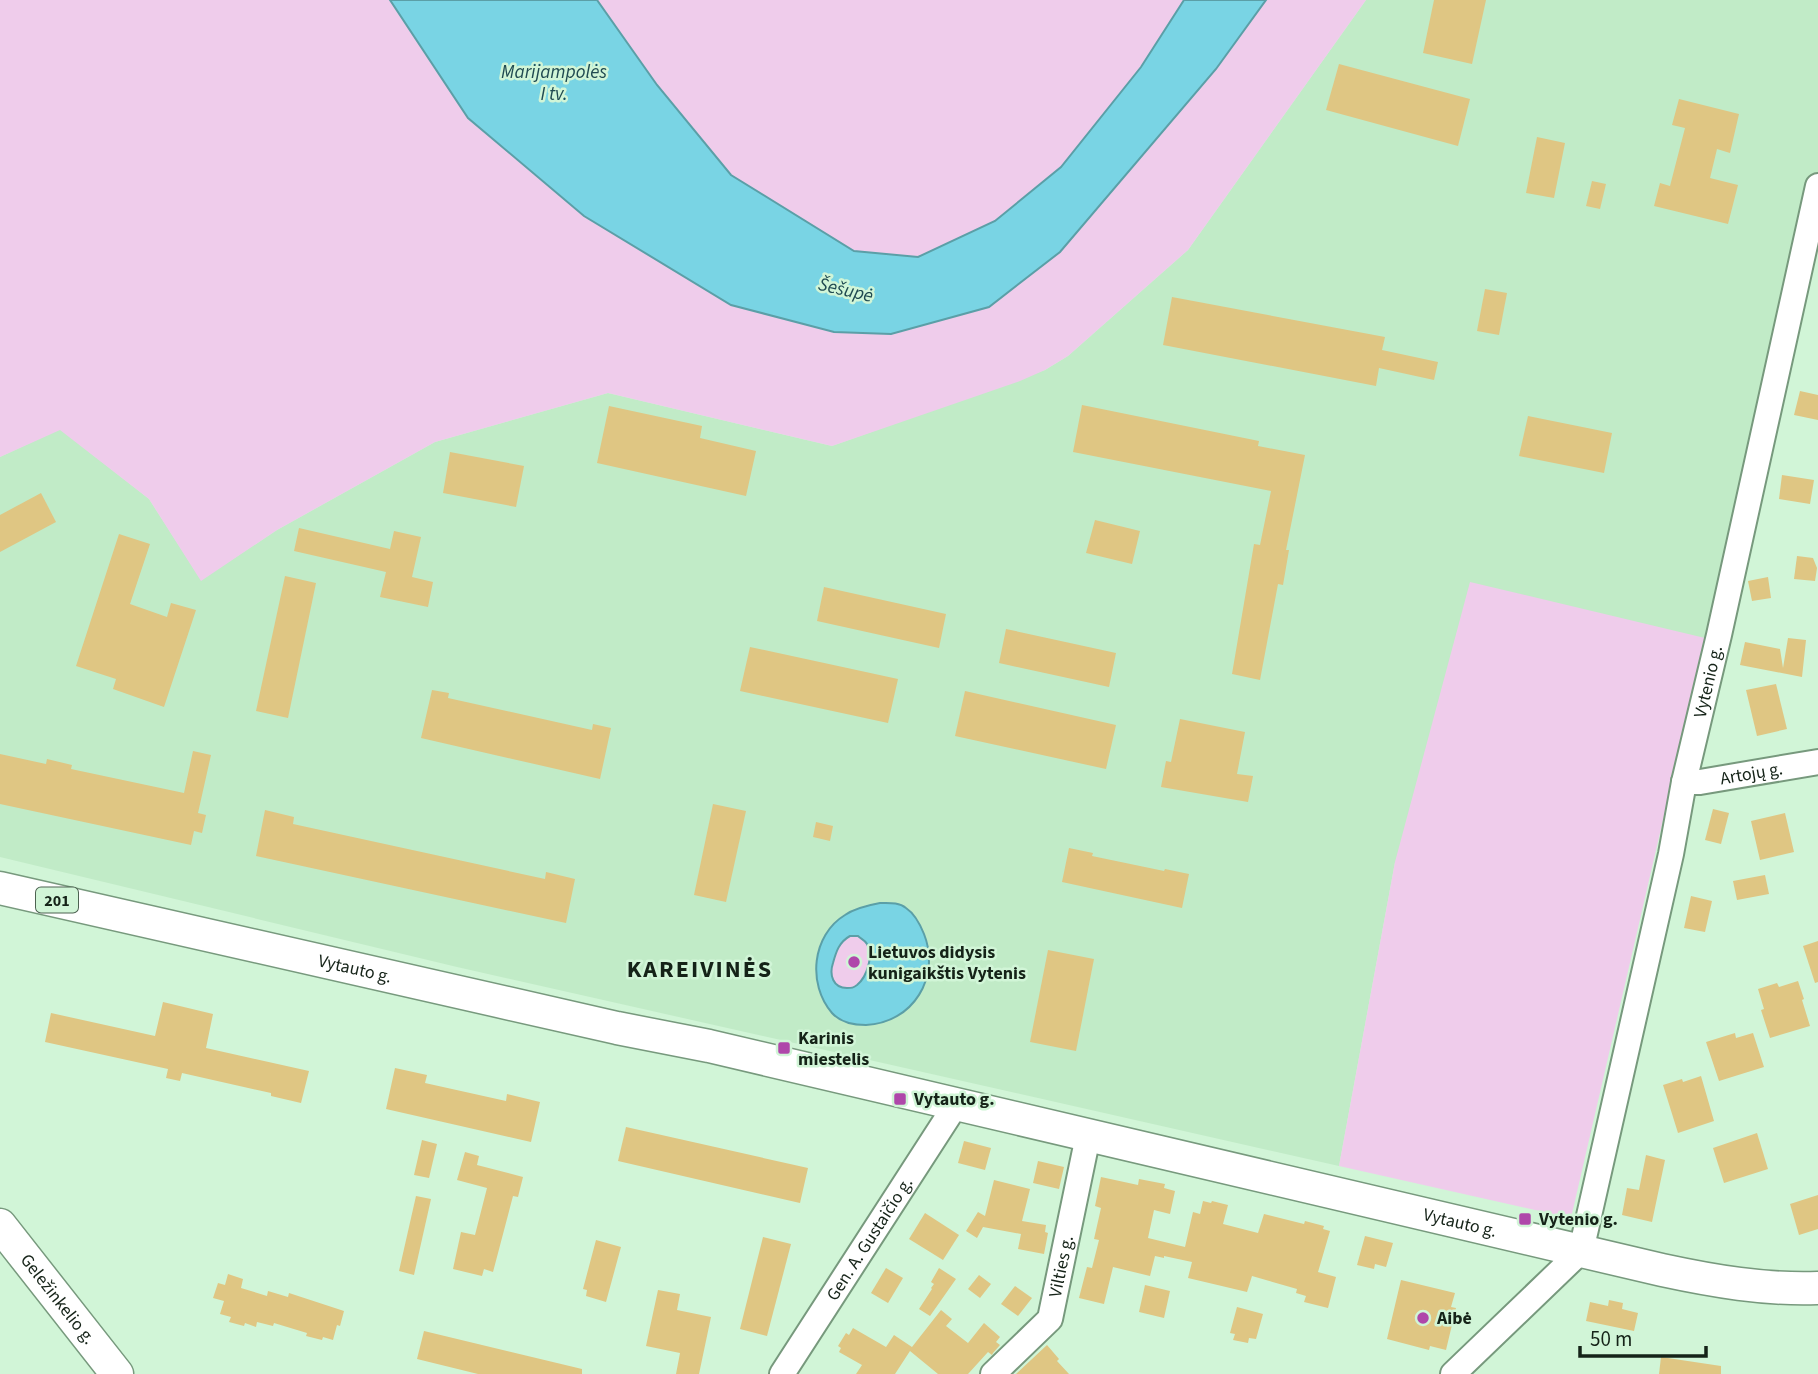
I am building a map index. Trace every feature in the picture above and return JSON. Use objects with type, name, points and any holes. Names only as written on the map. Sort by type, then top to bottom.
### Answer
[{"type":"main road","name":"Vytauto g.","points":[[0,887],[957,1103],[1088,1136],[1718,1282],[1818,1288]]},
{"type":"main road","name":"Geležinkelio g.","points":[[0,1224],[117,1374]]},
{"type":"street","name":"Vytenio g.","points":[[1581,1251],[1818,186]]},
{"type":"street","name":"Artojų g.","points":[[1684,782],[1700,782],[1818,762]]},
{"type":"street","name":"Gen. A. Gustaičio g.","points":[[782,1374],[957,1103]]},
{"type":"street","name":"Vilties g.","points":[[993,1374],[1050,1319],[1088,1136]]},
{"type":"street","points":[[1453,1374],[1581,1251]]},
{"type":"shaded area","points":[[0,0],[390,0],[468,118],[731,305],[1060,252],[1216,69],[1266,0],[1366,0],[1188,250],[1068,356],[1045,370],[832,446],[608,393],[435,442],[277,530],[201,581],[149,499],[60,430],[0,457]]},
{"type":"shaded area","points":[[597,0],[1184,0],[1141,67],[1061,167],[995,221],[918,257],[854,251],[731,175],[657,85]]},
{"type":"shaded area","points":[[1366,0],[1818,0],[1818,186],[1719,635],[1705,638],[1395,862],[1339,1166],[457,967],[0,857],[0,457],[60,429],[149,499],[201,580],[277,530],[435,442],[608,393],[832,446],[1045,370],[1068,356],[1188,250]]},
{"type":"shaded area","points":[[1470,582],[1705,638],[1571,1218],[1339,1166],[1395,862]]},
{"type":"shaded area","points":[[850,936],[858,936],[865,941],[870,960],[861,981],[847,988],[835,983],[832,972],[838,948]]},
{"type":"water","name":"Marijampolės I tv.","points":[[390,0],[597,0],[657,85],[731,175],[854,251],[918,257],[995,221],[1061,167],[1141,67],[1184,0],[1266,0],[1216,69],[1060,252],[989,307],[891,334],[834,332],[731,305],[584,216],[468,118]]},
{"type":"water","points":[[876,904],[903,906],[919,923],[928,950],[926,981],[919,995],[897,1016],[883,1022],[852,1024],[835,1016],[824,1001],[816,975],[817,961],[820,947],[834,924],[853,910]],"holes":[[[850,936],[858,936],[865,941],[870,954],[864,977],[851,988],[838,986],[832,976],[838,948]]]},
{"type":"building","points":[[1434,0],[1486,0],[1472,64],[1423,53]]},
{"type":"building","points":[[1339,64],[1470,99],[1458,146],[1326,110]]},
{"type":"building","points":[[1679,99],[1739,114],[1730,153],[1717,149],[1710,178],[1738,185],[1728,224],[1654,206],[1660,183],[1670,186],[1685,128],[1672,125]]},
{"type":"building","points":[[1537,137],[1565,143],[1554,198],[1526,193]]},
{"type":"building","points":[[1592,181],[1606,184],[1600,209],[1586,206]]},
{"type":"building","points":[[1485,289],[1507,293],[1499,335],[1477,331]]},
{"type":"building","points":[[1172,297],[1385,337],[1382,350],[1438,362],[1434,380],[1379,368],[1376,386],[1163,345]]},
{"type":"building","points":[[1800,391],[1818,395],[1818,420],[1794,415]]},
{"type":"building","points":[[1082,405],[1259,441],[1258,446],[1305,455],[1286,550],[1289,550],[1283,585],[1278,584],[1260,680],[1232,674],[1254,544],[1260,545],[1271,491],[1073,452]]},
{"type":"building","points":[[609,406],[702,426],[700,438],[756,451],[746,496],[597,463]]},
{"type":"building","points":[[1528,416],[1612,433],[1604,473],[1519,456]]},
{"type":"building","points":[[450,452],[524,466],[516,507],[443,493]]},
{"type":"building","points":[[1782,475],[1814,480],[1810,504],[1779,499]]},
{"type":"building","points":[[41,493],[56,522],[0,552],[0,515]]},
{"type":"building","points":[[1095,520],[1140,531],[1132,564],[1086,553]]},
{"type":"building","points":[[299,528],[390,549],[394,531],[421,537],[412,577],[433,582],[428,607],[380,597],[386,572],[294,551]]},
{"type":"building","points":[[119,534],[150,544],[130,604],[167,617],[171,603],[196,610],[164,707],[113,689],[116,679],[76,666]]},
{"type":"building","points":[[1797,556],[1813,558],[1817,568],[1815,581],[1794,579]]},
{"type":"building","points":[[285,576],[316,583],[288,718],[256,711]]},
{"type":"building","points":[[1768,577],[1771,598],[1752,601],[1748,581]]},
{"type":"building","points":[[824,587],[946,614],[939,648],[817,621]]},
{"type":"building","points":[[1006,629],[1116,653],[1109,687],[999,663]]},
{"type":"building","points":[[1788,638],[1806,640],[1802,677],[1740,665],[1745,642],[1780,649],[1783,668]]},
{"type":"building","points":[[750,647],[898,679],[888,723],[740,691]]},
{"type":"building","points":[[1776,684],[1787,729],[1757,736],[1746,690]]},
{"type":"building","points":[[432,690],[449,693],[448,698],[592,730],[593,724],[611,728],[600,779],[421,738]]},
{"type":"building","points":[[965,691],[1116,725],[1106,769],[955,736]]},
{"type":"building","points":[[1180,719],[1245,732],[1237,774],[1253,776],[1248,802],[1161,787],[1166,761],[1171,762]]},
{"type":"building","points":[[193,751],[211,755],[198,813],[206,815],[202,833],[194,831],[191,845],[0,804],[0,754],[46,764],[47,759],[72,765],[71,769],[184,793]]},
{"type":"building","points":[[713,804],[746,811],[726,902],[694,895]]},
{"type":"building","points":[[1713,809],[1729,813],[1721,844],[1705,840]]},
{"type":"building","points":[[265,810],[294,817],[293,824],[545,879],[546,872],[575,879],[566,923],[256,856]]},
{"type":"building","points":[[1785,813],[1794,852],[1760,860],[1751,821]]},
{"type":"building","points":[[816,822],[833,826],[830,841],[813,837]]},
{"type":"building","points":[[1069,848],[1093,853],[1092,856],[1189,874],[1182,908],[1062,882]]},
{"type":"building","points":[[1765,875],[1769,894],[1737,900],[1733,881]]},
{"type":"building","points":[[1691,896],[1712,901],[1705,932],[1684,928]]},
{"type":"building","points":[[1818,941],[1818,982],[1815,983],[1803,946]]},
{"type":"building","points":[[1048,950],[1094,959],[1076,1051],[1030,1042]]},
{"type":"building","points":[[1798,981],[1810,1026],[1770,1038],[1758,989],[1777,983],[1779,987]]},
{"type":"building","points":[[163,1002],[213,1014],[206,1048],[309,1071],[301,1103],[271,1096],[271,1093],[182,1073],[180,1081],[166,1078],[168,1069],[45,1042],[51,1013],[155,1036]]},
{"type":"building","points":[[1735,1033],[1736,1038],[1753,1033],[1764,1067],[1719,1081],[1706,1042]]},
{"type":"building","points":[[395,1068],[427,1075],[425,1083],[506,1101],[507,1094],[540,1102],[531,1142],[386,1109]]},
{"type":"building","points":[[1701,1076],[1714,1121],[1678,1133],[1663,1085]]},
{"type":"building","points":[[626,1127],[808,1168],[800,1203],[618,1161]]},
{"type":"building","points":[[1757,1133],[1768,1169],[1724,1183],[1713,1148]]},
{"type":"building","points":[[422,1140],[437,1144],[429,1178],[414,1175]]},
{"type":"building","points":[[964,1141],[991,1148],[985,1170],[958,1163]]},
{"type":"building","points":[[465,1152],[479,1156],[477,1165],[523,1177],[518,1197],[513,1196],[493,1272],[484,1269],[482,1276],[453,1269],[461,1232],[475,1235],[487,1188],[457,1180]]},
{"type":"building","points":[[1646,1155],[1665,1160],[1652,1222],[1622,1215],[1627,1188],[1639,1190]]},
{"type":"building","points":[[1038,1161],[1064,1167],[1059,1189],[1033,1183]]},
{"type":"building","points":[[1101,1177],[1138,1185],[1139,1179],[1165,1184],[1164,1188],[1175,1191],[1170,1214],[1154,1210],[1148,1238],[1185,1247],[1193,1212],[1200,1214],[1203,1201],[1228,1205],[1223,1224],[1258,1233],[1264,1214],[1324,1226],[1323,1229],[1330,1231],[1318,1272],[1336,1277],[1328,1308],[1304,1302],[1306,1296],[1296,1293],[1297,1289],[1252,1276],[1247,1292],[1188,1278],[1192,1262],[1164,1256],[1155,1256],[1150,1276],[1113,1267],[1104,1304],[1079,1298],[1087,1267],[1092,1268],[1099,1240],[1094,1239],[1101,1208],[1095,1206]]},
{"type":"building","points":[[994,1180],[1030,1189],[1022,1221],[1046,1225],[1045,1232],[1048,1233],[1044,1254],[1018,1249],[1021,1234],[983,1227],[977,1238],[966,1231],[978,1212],[985,1216]]},
{"type":"building","points":[[1818,1195],[1818,1229],[1799,1235],[1790,1204]]},
{"type":"building","points":[[416,1196],[431,1199],[414,1275],[399,1271]]},
{"type":"building","points":[[925,1213],[959,1235],[943,1260],[909,1239]]},
{"type":"building","points":[[1365,1236],[1393,1243],[1386,1267],[1375,1264],[1374,1269],[1357,1265]]},
{"type":"building","points":[[763,1237],[791,1244],[767,1336],[740,1329]]},
{"type":"building","points":[[596,1240],[621,1247],[606,1302],[586,1296],[587,1290],[583,1289]]},
{"type":"building","points":[[886,1268],[903,1278],[888,1303],[871,1293]]},
{"type":"building","points":[[939,1268],[956,1279],[930,1316],[919,1309],[932,1289],[934,1284],[931,1282]]},
{"type":"building","points":[[228,1274],[243,1279],[241,1288],[267,1296],[268,1291],[288,1297],[289,1293],[344,1311],[333,1340],[306,1336],[307,1333],[274,1323],[273,1326],[257,1322],[256,1327],[229,1322],[231,1317],[220,1314],[224,1301],[213,1298],[218,1283],[225,1285]]},
{"type":"building","points":[[979,1275],[991,1284],[980,1298],[968,1289]]},
{"type":"building","points":[[1401,1280],[1455,1293],[1451,1307],[1456,1308],[1446,1350],[1430,1346],[1429,1350],[1387,1339]]},
{"type":"building","points":[[1145,1285],[1170,1291],[1164,1318],[1139,1312]]},
{"type":"building","points":[[1015,1286],[1032,1298],[1018,1316],[1001,1304]]},
{"type":"building","points":[[658,1290],[680,1294],[677,1310],[711,1317],[699,1374],[676,1374],[680,1353],[646,1346]]},
{"type":"building","points":[[1609,1300],[1623,1303],[1622,1309],[1638,1313],[1634,1331],[1586,1321],[1590,1302],[1608,1306]]},
{"type":"building","points":[[1237,1307],[1263,1314],[1256,1339],[1249,1338],[1248,1343],[1233,1340],[1235,1334],[1230,1333]]},
{"type":"building","points":[[941,1310],[952,1319],[946,1326],[968,1343],[984,1323],[1000,1337],[996,1342],[1000,1345],[992,1355],[988,1352],[968,1374],[938,1374],[910,1351],[895,1374],[856,1374],[862,1365],[839,1352],[841,1348],[838,1346],[846,1333],[849,1335],[853,1328],[886,1347],[894,1335],[912,1347]]},
{"type":"building","points":[[424,1331],[582,1369],[582,1374],[478,1374],[417,1359]]},
{"type":"building","points":[[1047,1345],[1069,1374],[1016,1374]]},
{"type":"building","points":[[1661,1357],[1721,1366],[1721,1374],[1659,1374]]},
{"type":"place","name":"Lietuvos didysis kunigaikštis Vytenis","points":[[854,962]]},
{"type":"place","name":"Karinis miestelis","points":[[784,1048]]},
{"type":"place","name":"Vytauto g.","points":[[900,1099]]},
{"type":"place","name":"Vytenio g.","points":[[1525,1219]]},
{"type":"place","name":"Aibė","points":[[1423,1318]]},
{"type":"district","name":"KAREIVINĖS","points":[[700,969]]},
{"type":"water label","name":"Šešupė","points":[[846,289]]}]
